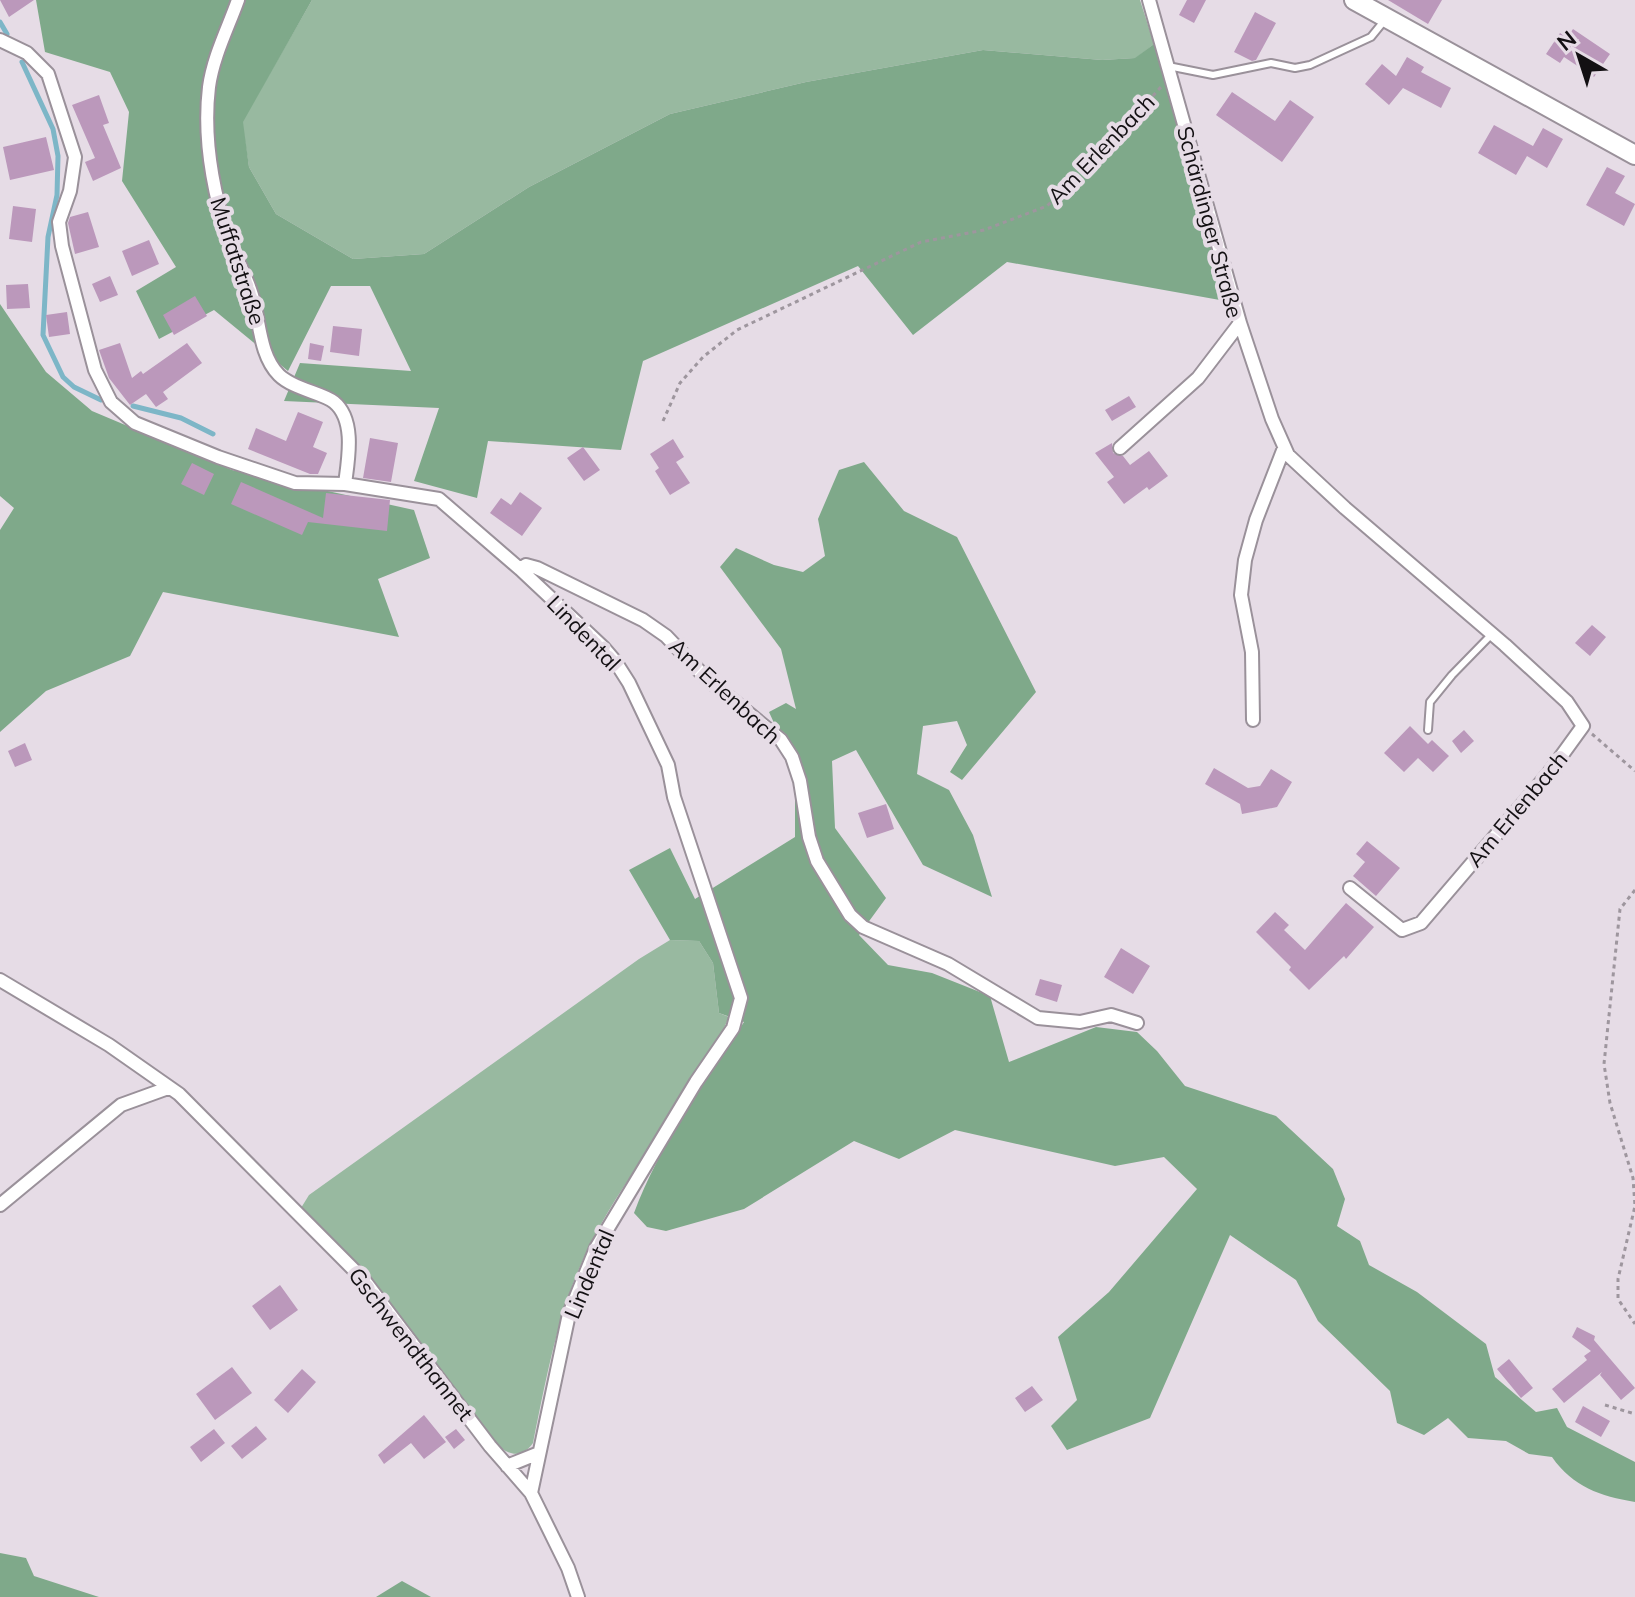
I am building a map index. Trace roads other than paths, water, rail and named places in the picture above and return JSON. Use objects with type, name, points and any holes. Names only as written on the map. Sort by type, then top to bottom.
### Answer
[{"type":"main road","points":[[1354,0],[1635,155]]},
{"type":"street","name":"Muffatstraße","points":[[238,0],[217,55],[209,87],[209,147],[215,194],[229,241],[252,295],[265,352],[279,375],[309,393],[334,402],[345,419],[350,449],[345,484]]},
{"type":"street","name":"Schärdinger Straße","points":[[1120,448],[1198,378],[1240,323],[1149,0]]},
{"type":"street","name":"Lindental","points":[[0,40],[27,53],[48,74],[75,157],[70,191],[59,222],[62,246],[95,370],[111,402],[135,423],[218,457],[295,483],[345,484],[439,499],[603,647],[629,683],[668,765],[674,797],[741,998],[733,1028],[696,1082],[596,1248],[569,1314],[531,1493]]},
{"type":"street","points":[[1240,323],[1288,455],[1492,634]]},
{"type":"street","points":[[1253,720],[1252,652],[1241,595],[1245,560],[1256,520],[1284,448]]},
{"type":"street","name":"Am Erlenbach","points":[[520,569],[526,565],[537,568],[643,620],[666,636],[707,679],[781,740],[792,757],[800,781],[809,837],[817,861],[850,915],[863,927],[948,964],[1038,1018],[1080,1022],[1111,1015],[1137,1023]]},
{"type":"street","name":"Am Erlenbach","points":[[1350,888],[1402,930],[1421,923],[1549,773],[1583,726],[1567,702],[1492,634]]},
{"type":"street","name":"Gschwendthannet","points":[[0,980],[109,1045],[179,1094],[364,1280],[531,1493],[568,1568],[578,1597]]},
{"type":"street","points":[[0,1205],[121,1105],[168,1088]]},
{"type":"street","points":[[507,1466],[539,1453]]},
{"type":"lane","points":[[1170,71],[1213,75],[1271,63],[1295,68],[1310,65],[1371,37],[1386,18]]},
{"type":"lane","points":[[1428,730],[1430,702],[1492,634]]},
{"type":"waterway","points":[[0,22],[7,34]]},
{"type":"waterway","points":[[22,62],[53,129],[58,156],[57,195],[48,237],[43,335],[63,377],[74,387],[101,400]]},
{"type":"waterway","points":[[133,406],[181,418],[213,434]]}]
